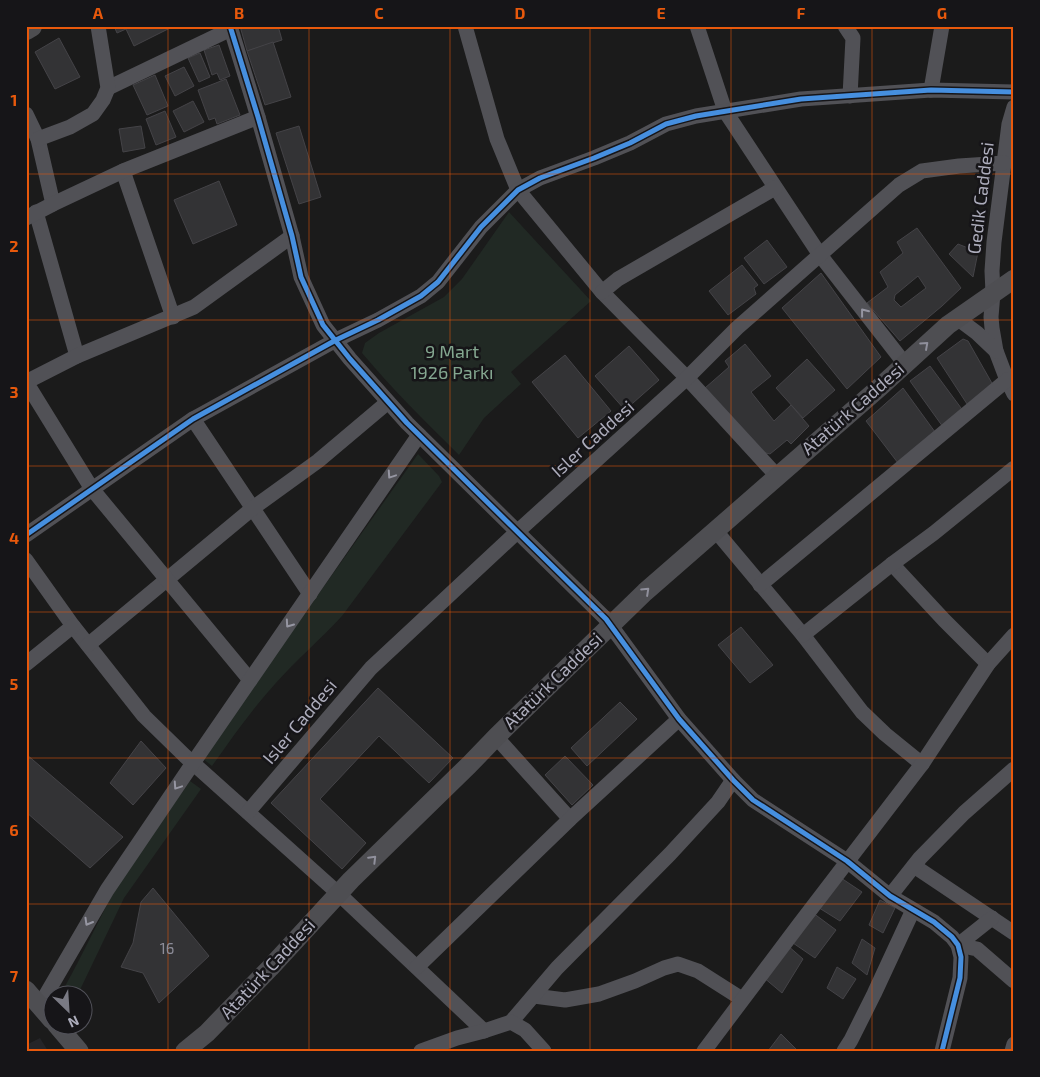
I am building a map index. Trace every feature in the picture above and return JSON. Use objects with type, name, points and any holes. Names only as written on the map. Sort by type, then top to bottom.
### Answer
[{"type":"highway","points":[[26,29],[31,26]]},
{"type":"main road","name":"Atatürk Caddesi","points":[[192,1049],[356,875],[469,765],[496,736],[658,580],[957,318],[1014,279]]},
{"type":"main road","points":[[26,990],[42,1008]]},
{"type":"main road","points":[[65,1034],[79,1051]]},
{"type":"street","points":[[38,139],[70,127],[93,114],[103,100],[108,88],[98,26]]},
{"type":"street","points":[[465,26],[497,139],[518,190],[602,292],[687,378],[777,476]]},
{"type":"street","points":[[697,26],[725,112],[820,255],[906,364]]},
{"type":"street","points":[[846,26],[853,38],[850,96]]},
{"type":"street","points":[[931,90],[942,26]]},
{"type":"street","points":[[108,88],[231,28],[292,236],[301,277],[323,324],[350,359],[419,435],[606,619],[679,720],[753,800],[847,861],[890,896],[934,922],[952,937],[958,945],[961,957],[960,978],[942,1051]]},
{"type":"street","points":[[26,534],[193,419],[336,340],[378,320],[421,296],[438,282],[482,227],[518,190],[540,178],[630,143],[666,124],[696,116],[801,99],[931,90],[1014,92]]},
{"type":"street","name":"Gedik Caddesi","points":[[996,351],[992,328],[994,242],[1009,124],[1014,107]]},
{"type":"street","points":[[26,114],[38,139],[53,204]]},
{"type":"street","points":[[77,356],[31,215],[123,171],[258,117]]},
{"type":"street","name":"Isler Caddesi","points":[[248,812],[371,668],[687,378],[737,328],[899,185],[922,171],[1004,163]]},
{"type":"street","points":[[123,171],[173,317]]},
{"type":"street","points":[[602,292],[618,279],[775,188]]},
{"type":"street","points":[[250,680],[92,489],[26,382],[77,356],[194,307],[292,236]]},
{"type":"street","points":[[957,318],[996,351],[1010,379],[1014,394]]},
{"type":"street","points":[[760,585],[1010,379]]},
{"type":"street","points":[[88,646],[253,508],[318,461],[388,402]]},
{"type":"street","points":[[193,419],[310,594]]},
{"type":"street","points":[[40,1005],[107,890],[192,763],[419,435]]},
{"type":"street","points":[[803,635],[1014,468]]},
{"type":"street","points":[[715,530],[803,635],[853,702],[885,734],[922,764]]},
{"type":"street","points":[[26,560],[88,646],[144,716],[192,763],[339,894],[484,1031]]},
{"type":"street","points":[[892,564],[988,664]]},
{"type":"street","points":[[26,664],[73,626]]},
{"type":"street","points":[[704,1051],[922,764],[988,664],[1014,635]]},
{"type":"street","points":[[417,967],[570,819],[679,720]]},
{"type":"street","points":[[496,736],[570,819]]},
{"type":"street","points":[[890,896],[914,866],[964,813],[1014,768]]},
{"type":"street","points":[[421,1051],[456,1038],[511,1022],[557,968],[670,854],[718,802],[733,780]]},
{"type":"street","points":[[914,866],[1014,933]]},
{"type":"street","points":[[844,1051],[913,910]]},
{"type":"street","points":[[958,945],[992,918]]},
{"type":"street","points":[[958,945],[977,949],[1014,980]]},
{"type":"street","points":[[534,996],[565,1000],[599,994],[678,964],[698,971],[742,999]]},
{"type":"street","points":[[511,1022],[525,1030],[544,1051]]},
{"type":"street","points":[[1012,1051],[1014,1044]]},
{"type":"shaded area","points":[[40,1038],[48,1051],[26,1051],[26,1045]]},
{"type":"green space","name":"9 Mart 1926 Parkı","points":[[509,212],[591,301],[511,372],[521,384],[484,418],[459,455],[397,392],[362,353],[365,343],[379,333],[444,297],[462,279]]},
{"type":"green space","points":[[418,454],[439,476],[442,482],[342,616],[291,666],[242,724],[212,766],[202,758]]},
{"type":"green space","points":[[190,781],[201,789],[124,898],[83,984],[66,984],[112,895],[122,877]]},
{"type":"building","points":[[114,26],[174,26],[134,46],[126,29],[117,33]]},
{"type":"building","points":[[240,26],[278,26],[282,40],[247,51]]},
{"type":"building","points":[[59,38],[80,77],[55,89],[35,52]]},
{"type":"building","points":[[273,42],[291,97],[265,105],[247,51]]},
{"type":"building","points":[[219,45],[230,76],[220,80],[217,73],[212,75],[204,50]]},
{"type":"building","points":[[200,53],[210,77],[199,82],[188,58]]},
{"type":"building","points":[[184,67],[194,86],[175,96],[165,76]]},
{"type":"building","points":[[155,75],[168,106],[147,115],[133,85]]},
{"type":"building","points":[[226,79],[240,115],[217,124],[215,118],[209,120],[198,90]]},
{"type":"building","points":[[193,101],[204,122],[184,132],[173,111]]},
{"type":"building","points":[[165,111],[176,137],[156,145],[146,119]]},
{"type":"building","points":[[141,126],[145,148],[123,152],[119,129]]},
{"type":"building","points":[[299,126],[321,197],[299,204],[276,133]]},
{"type":"building","points":[[219,181],[237,225],[193,244],[174,200]]},
{"type":"building","points":[[917,228],[961,288],[900,341],[867,303],[888,287],[880,272],[903,253],[897,242]],"holes":[[[918,276],[926,288],[901,307],[894,300],[895,295]]]},
{"type":"building","points":[[767,240],[787,267],[764,284],[744,258]]},
{"type":"building","points":[[958,244],[978,252],[973,277],[949,254]]},
{"type":"building","points":[[742,265],[758,285],[754,288],[756,294],[728,315],[709,291]]},
{"type":"building","points":[[821,273],[881,357],[847,389],[782,308]]},
{"type":"building","points":[[963,339],[968,341],[993,385],[969,407],[937,358]]},
{"type":"building","points":[[745,344],[771,376],[751,392],[774,421],[791,405],[809,426],[791,444],[787,440],[770,454],[762,452],[705,388],[729,367],[725,361]]},
{"type":"building","points":[[629,346],[659,380],[625,410],[595,376]]},
{"type":"building","points":[[565,355],[611,411],[578,438],[532,382]]},
{"type":"building","points":[[807,359],[835,390],[803,418],[776,388]]},
{"type":"building","points":[[930,366],[964,412],[943,427],[910,381]]},
{"type":"building","points":[[903,388],[935,432],[898,463],[866,421]]},
{"type":"building","points":[[741,627],[773,665],[750,683],[718,645]]},
{"type":"building","points":[[378,688],[453,758],[429,783],[379,736],[320,799],[366,843],[342,869],[271,803]]},
{"type":"building","points":[[620,702],[637,719],[587,766],[571,748]]},
{"type":"building","points":[[141,741],[166,768],[133,805],[110,783]]},
{"type":"building","points":[[26,754],[123,837],[90,868],[26,812]]},
{"type":"building","points":[[565,756],[593,785],[572,805],[545,775]]},
{"type":"building","points":[[841,878],[862,892],[840,921],[816,906]]},
{"type":"building","points":[[153,888],[209,956],[159,1003],[143,973],[121,967],[133,943],[141,902]]},
{"type":"building","points":[[880,900],[895,908],[883,933],[869,925]]},
{"type":"building","points":[[813,913],[836,930],[815,958],[790,941]]},
{"type":"building","points":[[862,939],[875,948],[867,975],[852,963]]},
{"type":"building","points":[[787,945],[803,959],[782,993],[763,977]]},
{"type":"building","points":[[837,967],[856,979],[843,999],[827,988]]},
{"type":"building","points":[[781,1034],[798,1051],[768,1051]]},
{"type":"cycle path","points":[[230,26],[292,236],[301,277],[323,325],[350,359],[407,423],[606,619],[679,719],[753,800],[847,861],[890,896],[934,922],[952,937],[958,945],[961,957],[960,978],[942,1051]]},
{"type":"cycle path","points":[[26,535],[193,419],[336,340],[378,320],[421,296],[438,282],[481,227],[518,190],[540,178],[630,143],[666,124],[696,116],[801,99],[931,90],[1014,92]]}]
